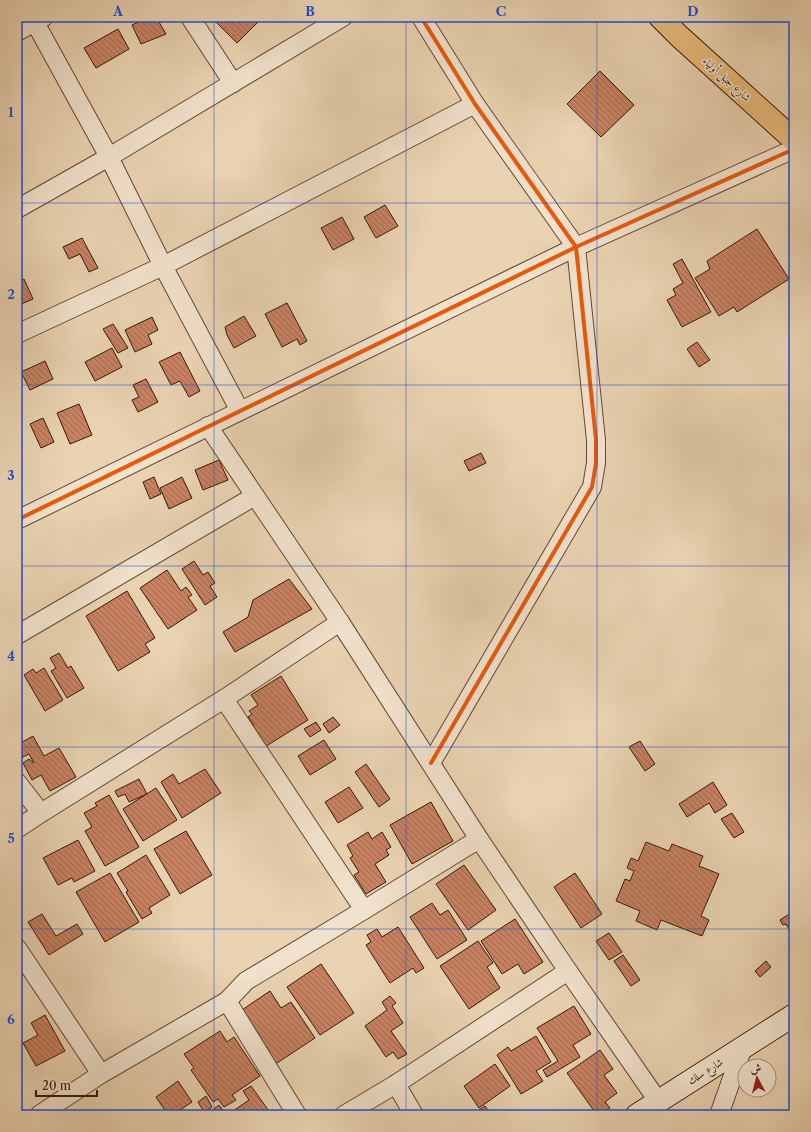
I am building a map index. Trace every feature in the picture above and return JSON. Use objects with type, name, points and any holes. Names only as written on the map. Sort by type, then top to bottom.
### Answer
[{"type":"highway","name":"شارع جبل أولياء","points":[[660,17],[794,140]]},
{"type":"street","points":[[190,17],[233,83]]},
{"type":"street","points":[[421,17],[475,104],[576,247],[596,440],[596,463],[592,486],[431,764]]},
{"type":"street","points":[[17,209],[109,157],[339,18]]},
{"type":"street","points":[[17,32],[37,19],[109,157],[163,266],[240,411]]},
{"type":"street","points":[[17,334],[163,266],[475,104]]},
{"type":"street","points":[[17,520],[576,247],[794,149]]},
{"type":"street","points":[[208,426],[340,622],[479,839],[658,1101]]},
{"type":"street","points":[[17,636],[255,496]]},
{"type":"street","points":[[17,829],[224,699],[340,622]]},
{"type":"street","points":[[224,699],[364,910]]},
{"type":"street","points":[[17,782],[41,813]]},
{"type":"street","points":[[40,1115],[101,1074],[227,1001],[246,981],[479,839]]},
{"type":"street","points":[[17,948],[101,1074]]},
{"type":"street","points":[[344,1115],[396,1084],[568,971]]},
{"type":"street","points":[[227,1001],[297,1115]]},
{"type":"street","name":"شارع سلك","points":[[637,1115],[794,1015]]},
{"type":"street","points":[[719,1115],[744,1047]]},
{"type":"street","points":[[396,1084],[414,1115]]},
{"type":"building","points":[[150,17],[156,17],[166,34],[141,44],[132,25]]},
{"type":"building","points":[[211,17],[263,17],[237,43]]},
{"type":"building","points":[[118,29],[129,49],[96,68],[84,48]]},
{"type":"building","points":[[600,71],[634,105],[601,137],[567,104]]},
{"type":"building","points":[[385,205],[398,226],[376,238],[364,217]]},
{"type":"building","points":[[342,217],[354,239],[333,250],[321,228]]},
{"type":"building","points":[[757,229],[789,279],[737,312],[734,307],[719,316],[695,278],[710,269],[707,261]]},
{"type":"building","points":[[82,238],[98,268],[89,272],[80,254],[69,259],[63,247]]},
{"type":"building","points":[[682,259],[711,312],[682,327],[667,300],[676,295],[673,289],[683,283],[673,264]]},
{"type":"building","points":[[24,279],[33,299],[17,306],[17,282]]},
{"type":"building","points":[[287,303],[307,341],[300,345],[297,339],[282,347],[265,314]]},
{"type":"building","points":[[244,316],[256,336],[234,348],[227,335],[225,327]]},
{"type":"building","points":[[152,317],[158,330],[148,335],[152,344],[135,352],[125,330]]},
{"type":"building","points":[[113,324],[128,348],[118,353],[103,329]]},
{"type":"building","points":[[697,342],[710,360],[699,367],[687,349]]},
{"type":"building","points":[[112,348],[122,367],[95,381],[85,362]]},
{"type":"building","points":[[180,352],[200,391],[189,397],[180,381],[171,385],[159,362]]},
{"type":"building","points":[[45,361],[53,379],[30,390],[21,372]]},
{"type":"building","points":[[146,379],[158,402],[138,412],[132,400],[139,397],[133,385]]},
{"type":"building","points":[[17,399],[22,408],[17,410]]},
{"type":"building","points":[[79,404],[92,435],[70,444],[57,413]]},
{"type":"building","points":[[43,418],[54,442],[41,448],[30,424]]},
{"type":"building","points":[[481,453],[486,463],[469,471],[464,461]]},
{"type":"building","points":[[219,460],[228,480],[203,490],[195,470]]},
{"type":"building","points":[[154,477],[161,494],[150,499],[143,482]]},
{"type":"building","points":[[182,477],[192,498],[169,509],[160,488]]},
{"type":"building","points":[[194,561],[203,575],[208,572],[215,583],[210,586],[217,597],[205,605],[182,569]]},
{"type":"building","points":[[167,570],[181,591],[186,587],[192,595],[188,597],[197,610],[168,629],[140,588]]},
{"type":"building","points":[[289,579],[312,609],[235,652],[223,632],[248,617],[253,600]]},
{"type":"building","points":[[127,591],[155,638],[145,644],[150,652],[118,671],[86,616]]},
{"type":"building","points":[[59,653],[68,668],[71,666],[84,688],[67,698],[51,671],[56,668],[50,658]]},
{"type":"building","points":[[44,668],[63,700],[45,711],[24,675],[33,669],[36,673]]},
{"type":"building","points":[[281,676],[308,720],[263,748],[251,727],[254,725],[248,717],[252,714],[249,711],[258,705],[251,695]]},
{"type":"building","points":[[333,717],[340,725],[329,733],[323,724]]},
{"type":"building","points":[[316,722],[321,730],[310,737],[304,729]]},
{"type":"building","points":[[33,736],[44,756],[59,748],[76,777],[50,791],[41,775],[32,780],[23,763],[29,759],[34,763],[29,754],[21,758],[20,756],[17,757],[17,745]]},
{"type":"building","points":[[324,740],[336,759],[310,775],[298,756]]},
{"type":"building","points":[[640,741],[655,764],[645,771],[629,747]]},
{"type":"building","points":[[366,764],[390,799],[379,807],[355,772]]},
{"type":"building","points":[[205,769],[221,793],[182,818],[161,782],[173,774],[179,784]]},
{"type":"building","points":[[139,779],[147,794],[129,802],[125,794],[118,797],[115,791]]},
{"type":"building","points":[[713,782],[727,805],[715,813],[709,803],[687,817],[679,804]]},
{"type":"building","points":[[349,787],[363,808],[338,823],[325,802]]},
{"type":"building","points":[[156,788],[177,820],[143,841],[123,809]]},
{"type":"building","points":[[109,795],[139,847],[105,866],[85,831],[92,827],[84,813],[97,806],[95,803]]},
{"type":"building","points":[[431,802],[453,841],[412,864],[390,825]]},
{"type":"building","points":[[732,813],[744,832],[734,838],[721,819]]},
{"type":"building","points":[[186,831],[212,875],[180,894],[154,849]]},
{"type":"building","points":[[368,832],[372,839],[382,832],[391,847],[386,850],[389,855],[375,864],[386,882],[366,894],[354,875],[359,872],[350,858],[353,856],[347,845]]},
{"type":"building","points":[[78,840],[95,871],[74,882],[72,878],[58,885],[43,858]]},
{"type":"building","points":[[646,842],[669,851],[672,844],[703,856],[699,866],[719,874],[701,916],[709,920],[702,936],[661,920],[657,930],[636,921],[640,911],[616,901],[625,879],[630,881],[634,871],[627,868],[631,858],[638,861]]},
{"type":"building","points":[[146,855],[170,895],[149,908],[152,913],[142,919],[117,873]]},
{"type":"building","points":[[464,865],[496,910],[468,930],[436,884]]},
{"type":"building","points":[[110,873],[139,922],[105,942],[76,892]]},
{"type":"building","points":[[575,873],[602,914],[581,928],[554,887]]},
{"type":"building","points":[[432,903],[440,915],[448,910],[467,940],[437,959],[410,917]]},
{"type":"building","points":[[794,911],[794,937],[786,924],[783,925],[780,920]]},
{"type":"building","points":[[42,914],[56,936],[77,924],[83,934],[49,955],[28,922]]},
{"type":"building","points":[[515,919],[543,962],[524,974],[518,964],[502,974],[481,941]]},
{"type":"building","points":[[398,927],[424,968],[416,973],[413,968],[390,983],[366,945],[371,942],[367,935],[377,929],[382,937]]},
{"type":"building","points":[[609,933],[622,952],[609,960],[596,941]]},
{"type":"building","points":[[478,941],[493,963],[487,967],[500,988],[469,1009],[440,966]]},
{"type":"building","points":[[623,955],[640,980],[631,986],[614,961]]},
{"type":"building","points":[[766,961],[771,967],[760,977],[755,971]]},
{"type":"building","points":[[321,964],[354,1013],[320,1035],[287,987]]},
{"type":"building","points":[[270,991],[281,1008],[291,1002],[315,1038],[274,1065],[239,1012]]},
{"type":"building","points":[[390,996],[396,1003],[392,1006],[403,1023],[391,1031],[407,1054],[398,1059],[393,1052],[386,1057],[365,1026],[387,1010],[382,1002]]},
{"type":"building","points":[[574,1006],[591,1034],[573,1045],[580,1057],[547,1077],[543,1070],[558,1061],[537,1028]]},
{"type":"building","points":[[45,1015],[65,1051],[36,1066],[23,1043],[38,1035],[31,1023]]},
{"type":"building","points":[[220,1031],[227,1042],[234,1037],[260,1076],[232,1095],[236,1100],[224,1107],[218,1099],[213,1102],[191,1070],[194,1068],[184,1054]]},
{"type":"building","points":[[536,1036],[551,1062],[536,1071],[543,1081],[521,1094],[497,1055],[508,1047],[511,1051]]},
{"type":"building","points":[[600,1050],[613,1069],[604,1075],[617,1093],[605,1102],[610,1108],[600,1115],[597,1115],[567,1073]]},
{"type":"building","points":[[495,1064],[510,1086],[479,1108],[464,1086]]},
{"type":"building","points":[[178,1081],[192,1102],[177,1112],[179,1115],[168,1115],[156,1097]]},
{"type":"building","points":[[251,1086],[269,1111],[263,1115],[235,1115],[233,1111],[249,1100],[243,1091]]},
{"type":"building","points":[[206,1096],[212,1107],[204,1112],[198,1102]]},
{"type":"building","points":[[219,1105],[226,1114],[212,1115],[210,1112]]},
{"type":"building","points":[[485,1106],[491,1114],[478,1115],[476,1112]]},
{"type":"cycle path","points":[[421,17],[475,104],[576,247],[596,440],[596,463],[592,487],[431,763]]},
{"type":"cycle path","points":[[17,520],[576,247],[794,149]]}]
